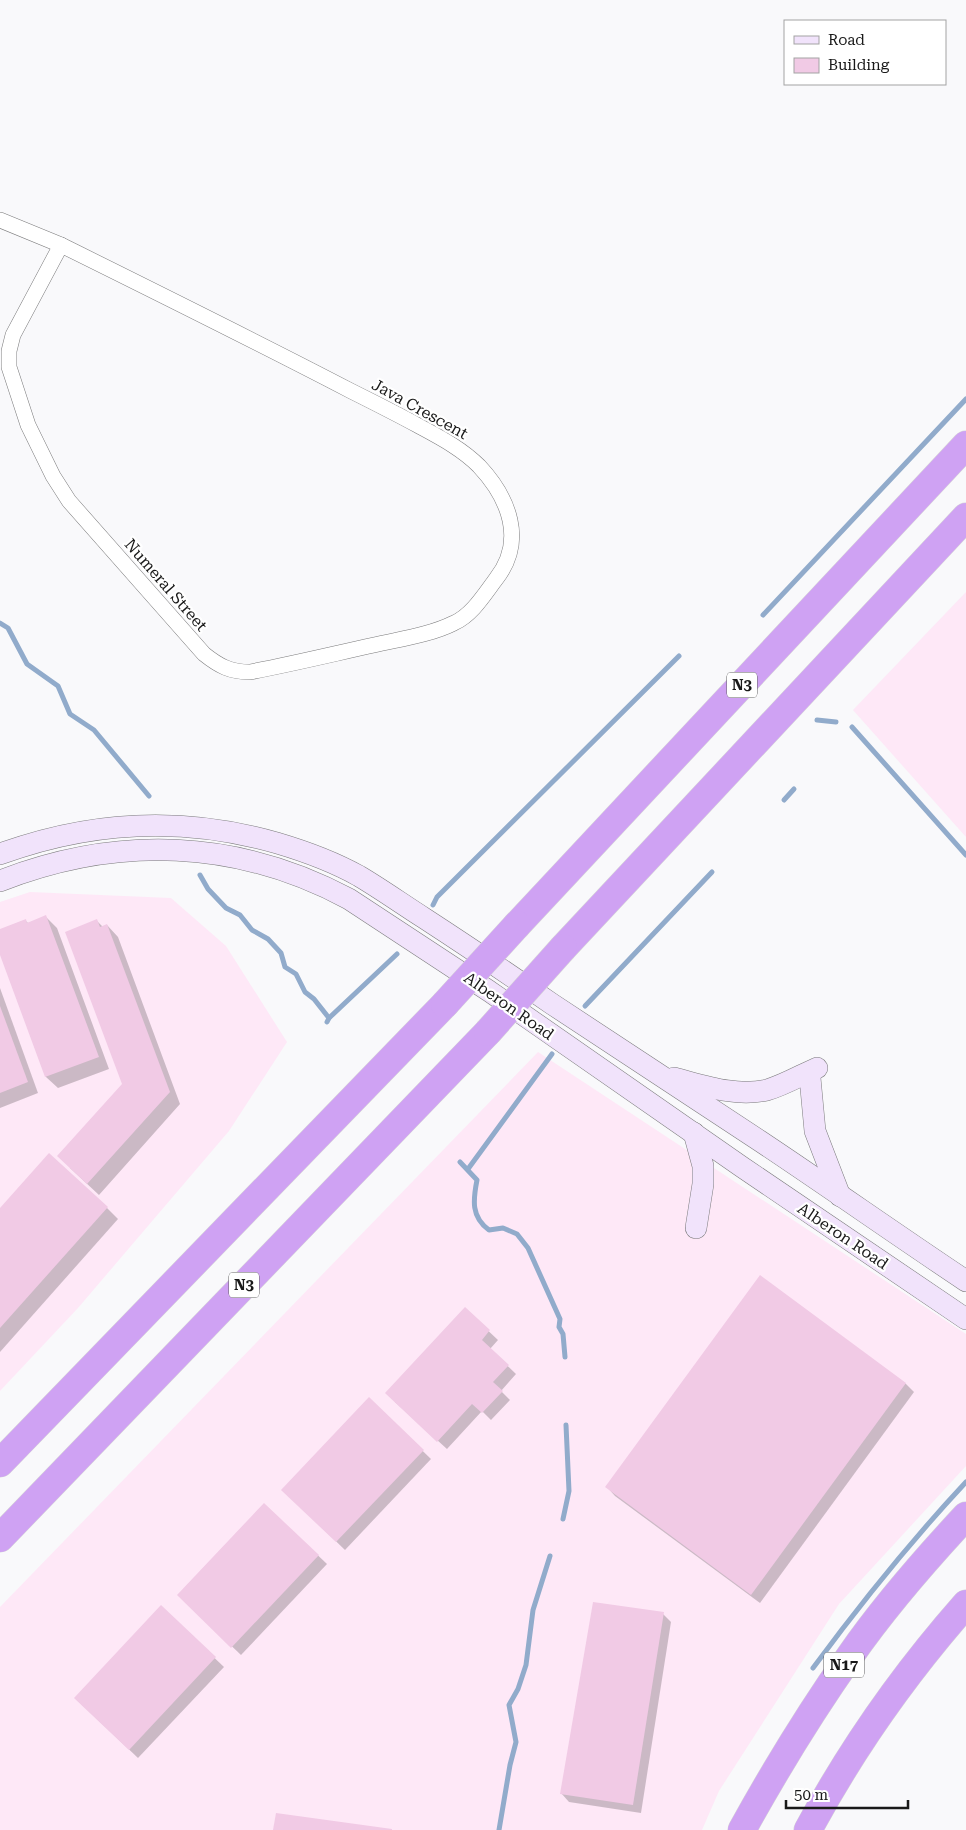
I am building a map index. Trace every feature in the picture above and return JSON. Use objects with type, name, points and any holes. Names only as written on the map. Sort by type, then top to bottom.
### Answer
[{"type":"highway","name":"N3","points":[[0,1463],[445,1004],[517,924],[966,444]]},
{"type":"highway","name":"N3","points":[[0,1538],[488,1032],[563,948],[966,517]]},
{"type":"highway","name":"N17","points":[[742,1830],[760,1797],[850,1656],[896,1596],[966,1516]]},
{"type":"highway","points":[[808,1830],[864,1737],[966,1604]]},
{"type":"main road","name":"Alberon Road","points":[[0,854],[60,835],[103,827],[153,825],[208,828],[243,834],[278,843],[321,858],[358,875],[761,1141],[966,1281]]},
{"type":"main road","name":"Alberon Road","points":[[0,881],[39,867],[73,858],[137,849],[202,852],[266,865],[296,875],[349,899],[489,990],[742,1167],[966,1319]]},
{"type":"main road","points":[[657,1074],[734,1092],[752,1092],[768,1089],[814,1073],[816,1131],[840,1196]]},
{"type":"main road","points":[[694,1133],[703,1166],[703,1184],[696,1228]]},
{"type":"street","name":"Java Crescent","points":[[0,220],[61,245],[252,340],[438,436],[462,451],[478,465],[500,493],[512,526],[508,559],[499,576],[465,616],[444,628],[333,654]]},
{"type":"street","name":"Numeral Street","points":[[61,245],[13,335],[9,351],[9,366],[28,425],[53,476],[69,501],[192,642],[211,660],[229,670],[250,672],[333,654]]},
{"type":"shaded area","points":[[966,592],[966,837],[853,710]]},
{"type":"shaded area","points":[[30,892],[171,898],[226,946],[287,1042],[229,1131],[78,1308],[0,1391],[0,902]]},
{"type":"shaded area","points":[[538,1052],[966,1334],[966,1466],[839,1604],[719,1791],[702,1830],[0,1830],[0,1607]]},
{"type":"building","points":[[46,915],[99,1057],[45,1077],[0,955],[0,929],[26,919],[27,923]]},
{"type":"building","points":[[97,919],[100,927],[107,924],[170,1092],[87,1184],[57,1156],[122,1084],[65,932]]},
{"type":"building","points":[[0,1006],[28,1082],[0,1093]]},
{"type":"building","points":[[49,1153],[108,1207],[0,1328],[0,1208]]},
{"type":"building","points":[[760,1275],[906,1383],[751,1595],[605,1487]]},
{"type":"building","points":[[465,1307],[490,1330],[482,1340],[509,1365],[493,1382],[503,1391],[482,1413],[472,1404],[437,1442],[385,1393]]},
{"type":"building","points":[[369,1397],[424,1450],[336,1542],[281,1490]]},
{"type":"building","points":[[264,1503],[319,1555],[231,1648],[177,1595]]},
{"type":"building","points":[[593,1602],[664,1612],[633,1805],[560,1794]]},
{"type":"building","points":[[161,1605],[216,1657],[129,1750],[74,1698]]},
{"type":"building","points":[[276,1813],[392,1829],[392,1830],[273,1830]]},
{"type":"waterway","points":[[763,615],[966,399]]},
{"type":"waterway","points":[[0,623],[8,628],[27,664],[58,686],[70,714],[94,730],[149,796]]},
{"type":"waterway","points":[[433,905],[437,897],[679,656]]},
{"type":"waterway","points":[[817,720],[836,722]]},
{"type":"waterway","points":[[852,727],[966,855]]},
{"type":"waterway","points":[[784,800],[794,789]]},
{"type":"waterway","points":[[585,1006],[712,872]]},
{"type":"waterway","points":[[200,875],[208,889],[226,908],[240,915],[252,930],[268,939],[281,953],[285,967],[296,974],[305,992],[314,999],[329,1018]]},
{"type":"waterway","points":[[327,1022],[397,954]]},
{"type":"waterway","points":[[468,1169],[552,1054]]},
{"type":"waterway","points":[[460,1162],[477,1180],[474,1201],[479,1220],[489,1230],[503,1228],[517,1234],[528,1248],[560,1319],[559,1327],[563,1334],[565,1357]]},
{"type":"waterway","points":[[563,1519],[569,1491],[566,1425]]},
{"type":"waterway","points":[[813,1668],[887,1573],[966,1482]]},
{"type":"waterway","points":[[499,1830],[510,1765],[516,1742],[509,1705],[518,1689],[526,1665],[533,1610],[550,1556]]}]
